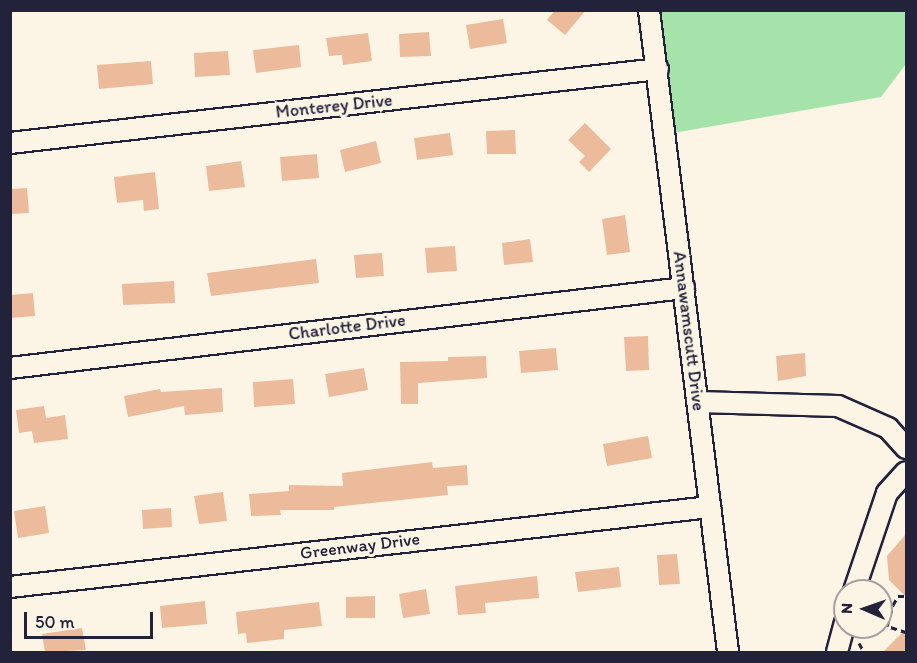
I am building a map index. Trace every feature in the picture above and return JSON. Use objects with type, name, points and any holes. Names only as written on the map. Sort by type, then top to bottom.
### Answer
[{"type":"street","name":"Annawamscutt Drive","points":[[649,10],[728,652]]},
{"type":"street","name":"Monterey Drive","points":[[10,143],[658,69]]},
{"type":"street","name":"Charlotte Drive","points":[[10,368],[684,288]]},
{"type":"street","points":[[698,402],[838,406],[888,428],[906,448]]},
{"type":"street","points":[[858,579],[887,493],[906,472]]},
{"type":"street","name":"Greenway Drive","points":[[10,587],[710,507]]},
{"type":"street","points":[[837,652],[846,639]]},
{"type":"path","points":[[893,604],[898,596],[906,596]]},
{"type":"path","points":[[856,639],[864,652]]},
{"type":"green space","points":[[655,11],[906,11],[906,64],[881,97],[673,133]]},
{"type":"building","points":[[555,10],[586,10],[565,35],[547,20]]},
{"type":"building","points":[[503,19],[507,43],[470,49],[466,25]]},
{"type":"building","points":[[429,32],[431,56],[400,57],[399,34]]},
{"type":"building","points":[[368,33],[372,61],[343,65],[342,55],[329,56],[326,38]]},
{"type":"building","points":[[299,45],[301,67],[256,73],[253,50]]},
{"type":"building","points":[[228,51],[230,75],[195,77],[194,53]]},
{"type":"building","points":[[151,61],[153,84],[99,89],[97,65]]},
{"type":"building","points":[[585,123],[611,149],[589,172],[579,162],[585,156],[568,140]]},
{"type":"building","points":[[515,130],[516,154],[487,154],[486,131]]},
{"type":"building","points":[[450,133],[453,155],[417,160],[414,138]]},
{"type":"building","points":[[376,141],[381,163],[345,172],[340,150]]},
{"type":"building","points":[[317,154],[319,178],[282,181],[280,157]]},
{"type":"building","points":[[241,161],[245,187],[209,191],[206,166]]},
{"type":"building","points":[[155,172],[159,209],[144,211],[143,200],[117,203],[114,177]]},
{"type":"building","points":[[27,188],[29,213],[10,214],[10,189]]},
{"type":"building","points":[[625,215],[630,252],[607,255],[602,219]]},
{"type":"building","points":[[530,239],[533,262],[504,265],[502,243]]},
{"type":"building","points":[[455,246],[457,271],[427,273],[425,248]]},
{"type":"building","points":[[382,253],[384,276],[356,278],[354,255]]},
{"type":"building","points":[[316,259],[319,283],[211,296],[207,273]]},
{"type":"building","points":[[174,281],[175,303],[123,305],[122,284]]},
{"type":"building","points":[[33,293],[35,316],[10,318],[10,295]]},
{"type":"building","points":[[648,336],[649,370],[626,371],[624,337]]},
{"type":"building","points":[[556,348],[558,370],[521,373],[519,351]]},
{"type":"building","points":[[805,353],[806,376],[778,381],[776,356]]},
{"type":"building","points":[[486,356],[487,378],[418,383],[418,404],[401,404],[400,362],[448,361],[448,357]]},
{"type":"building","points":[[364,368],[368,390],[329,397],[325,374]]},
{"type":"building","points":[[293,379],[295,404],[254,407],[253,382]]},
{"type":"building","points":[[222,388],[223,412],[185,415],[184,406],[128,417],[124,396],[160,389],[161,392]]},
{"type":"building","points":[[44,406],[46,418],[65,415],[68,439],[34,443],[32,431],[19,433],[16,410]]},
{"type":"building","points":[[648,436],[652,458],[607,466],[603,444]]},
{"type":"building","points":[[432,462],[433,468],[467,465],[468,485],[447,486],[448,495],[334,507],[334,510],[280,510],[281,515],[251,516],[249,494],[289,491],[289,485],[343,486],[342,473]]},
{"type":"building","points":[[223,492],[227,521],[199,524],[194,496]]},
{"type":"building","points":[[45,506],[49,533],[18,538],[14,511]]},
{"type":"building","points":[[171,508],[172,527],[143,529],[142,510]]},
{"type":"building","points":[[906,534],[906,597],[893,584],[893,579],[889,579],[887,556]]},
{"type":"building","points":[[677,554],[680,584],[659,585],[657,555]]},
{"type":"building","points":[[619,567],[621,587],[578,592],[575,572]]},
{"type":"building","points":[[537,576],[539,598],[485,603],[486,613],[458,615],[455,586]]},
{"type":"building","points":[[426,589],[430,614],[403,618],[399,594]]},
{"type":"building","points":[[375,596],[375,618],[346,618],[346,597]]},
{"type":"building","points":[[205,601],[207,624],[162,628],[160,606]]},
{"type":"building","points":[[319,602],[322,626],[284,630],[284,639],[247,643],[246,633],[238,634],[236,612]]},
{"type":"building","points":[[82,628],[86,650],[45,652],[42,634]]},
{"type":"building","points":[[906,629],[906,652],[883,652]]}]
